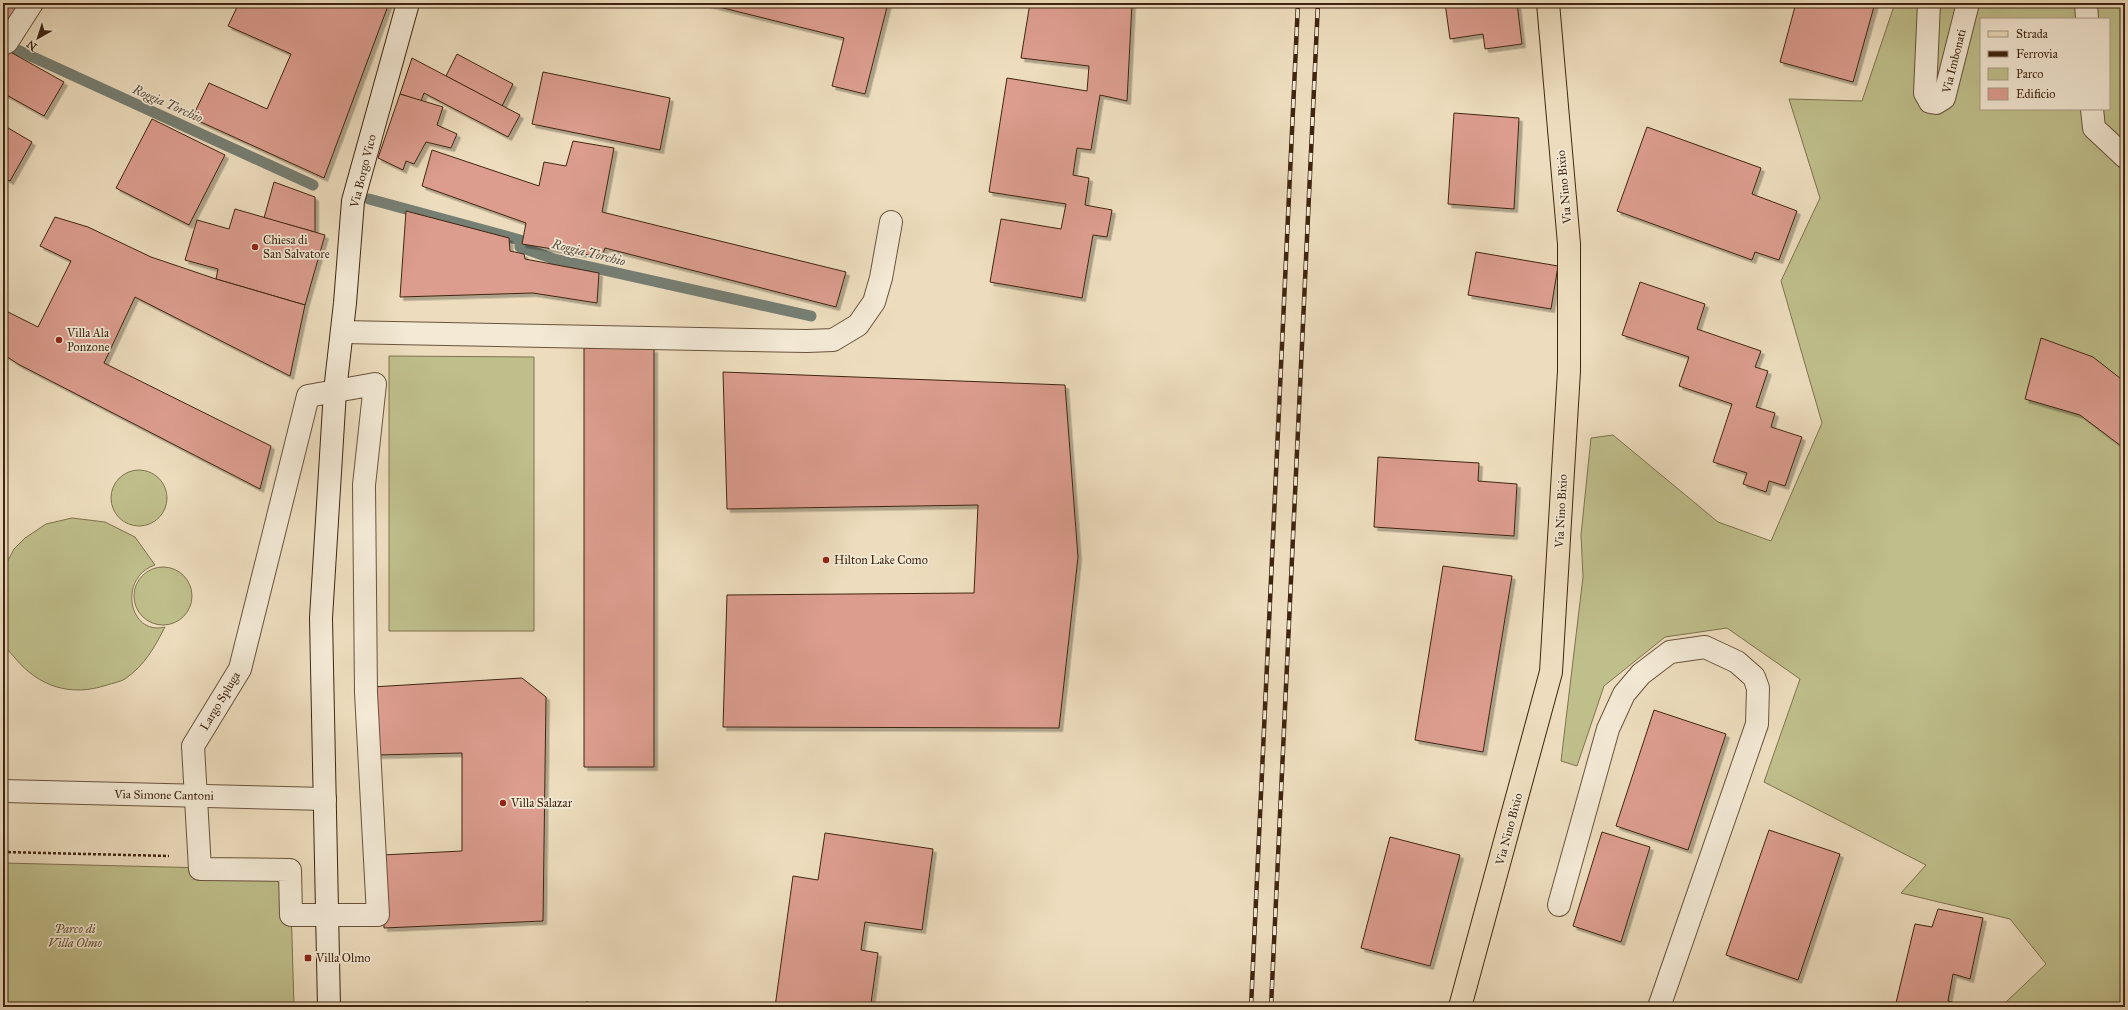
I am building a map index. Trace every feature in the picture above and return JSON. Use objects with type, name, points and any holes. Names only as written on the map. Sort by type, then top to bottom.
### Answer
[{"type":"main road","name":"Via Nino Bixio","points":[[1460,1007],[1551,672],[1569,371],[1569,244],[1548,3]]},
{"type":"street","points":[[3,44],[7,42],[32,3]]},
{"type":"street","name":"Via Borgo Vico","points":[[335,391],[342,332],[353,201],[408,3]]},
{"type":"street","name":"Via Imbonati","points":[[1929,3],[1925,92],[1930,102],[1936,103],[1944,98],[1968,3]]},
{"type":"street","points":[[2086,3],[2087,18]]},
{"type":"street","points":[[2092,110],[2094,128],[2125,157]]},
{"type":"street","points":[[342,332],[807,341],[833,340],[858,325],[874,302],[881,278],[891,222]]},
{"type":"street","name":"Largo Spluga","points":[[375,384],[364,485],[364,501],[366,693],[378,915],[291,915],[290,870],[200,868],[193,746],[240,669],[308,396],[335,391],[375,384]]},
{"type":"street","points":[[329,1007],[321,618],[335,391]]},
{"type":"street","points":[[1559,905],[1608,729],[1624,694],[1641,674],[1670,652],[1705,647],[1737,662],[1754,678],[1758,688],[1757,724],[1659,1007]]},
{"type":"street","name":"Via Simone Cantoni","points":[[3,791],[325,799]]},
{"type":"path","points":[[3,852],[199,857]]},
{"type":"green space","points":[[1895,3],[2125,3],[2125,1007],[2009,1007],[2005,1003],[2046,964],[2010,919],[1901,893],[1926,865],[1764,782],[1800,679],[1727,628],[1665,637],[1604,686],[1577,766],[1561,761],[1583,577],[1581,535],[1591,438],[1613,435],[1718,522],[1771,541],[1822,423],[1781,281],[1820,198],[1789,99],[1862,101]]},
{"type":"green space","points":[[389,356],[534,357],[534,631],[389,631]]},
{"type":"green space","points":[[133,470],[145,470],[155,474],[163,482],[167,492],[167,504],[163,514],[155,522],[145,526],[133,526],[123,522],[115,514],[111,504],[111,492],[115,482],[123,474]]},
{"type":"green space","points":[[72,518],[105,522],[135,537],[155,565],[143,571],[136,581],[132,592],[132,604],[136,615],[143,623],[152,627],[165,627],[144,662],[132,674],[119,682],[81,690],[56,687],[34,676],[24,668],[6,648],[3,641],[3,570],[14,549],[25,538],[46,524]]},
{"type":"green space","points":[[163,567],[179,572],[187,580],[192,596],[187,612],[179,620],[163,625],[147,620],[139,612],[134,596],[139,580],[147,572]]},
{"type":"green space","name":"Parco di Villa Olmo","points":[[3,863],[290,870],[294,1007],[3,1007]]},
{"type":"building","points":[[3,3],[20,3],[3,26]]},
{"type":"building","points":[[239,3],[389,3],[324,178],[192,118],[209,83],[267,109],[291,54],[228,26]]},
{"type":"building","points":[[703,3],[888,3],[865,94],[832,86],[844,38]]},
{"type":"building","points":[[1030,3],[1132,3],[1127,101],[1100,95],[1091,150],[1077,148],[1073,175],[1089,178],[1085,205],[1112,210],[1107,237],[1093,235],[1082,298],[990,282],[1001,219],[1061,229],[1066,204],[989,192],[1007,78],[1087,91],[1089,66],[1021,58]]},
{"type":"building","points":[[1445,3],[1517,3],[1522,44],[1485,49],[1483,34],[1450,39]]},
{"type":"building","points":[[1796,3],[1875,3],[1853,82],[1780,62]]},
{"type":"building","points":[[5,49],[64,82],[44,116],[3,93],[3,52]]},
{"type":"building","points":[[457,54],[513,84],[502,106],[446,76]]},
{"type":"building","points":[[412,58],[520,115],[508,137],[424,93],[421,101],[400,94]]},
{"type":"building","points":[[543,72],[670,98],[660,150],[532,124]]},
{"type":"building","points":[[400,94],[443,107],[437,125],[457,134],[451,148],[426,142],[414,164],[406,161],[403,170],[378,158]]},
{"type":"building","points":[[1454,113],[1519,118],[1514,209],[1448,204]]},
{"type":"building","points":[[152,119],[225,155],[189,225],[116,188]]},
{"type":"building","points":[[3,125],[32,142],[10,181],[3,177]]},
{"type":"building","points":[[1647,127],[1761,168],[1752,194],[1797,211],[1779,260],[1755,252],[1752,260],[1617,211]]},
{"type":"building","points":[[573,141],[614,148],[602,212],[846,272],[836,307],[605,248],[602,257],[522,244],[526,223],[422,186],[432,150],[539,186],[544,162],[566,166]]},
{"type":"building","points":[[274,182],[315,197],[315,232],[264,218]]},
{"type":"building","name":"Chiesa di San Salvatore","points":[[235,209],[325,235],[305,305],[216,279],[218,269],[185,260],[197,220],[229,229]]},
{"type":"building","points":[[406,211],[509,238],[510,251],[524,254],[525,259],[599,273],[597,303],[533,293],[400,297]]},
{"type":"building","name":"Villa Ala Ponzone","points":[[55,217],[88,227],[151,257],[216,279],[305,305],[290,376],[135,297],[104,363],[271,446],[260,489],[18,364],[3,354],[3,322],[8,312],[38,327],[71,261],[40,246]]},
{"type":"building","points":[[1476,252],[1558,266],[1551,309],[1468,295]]},
{"type":"building","points":[[1640,282],[1705,304],[1697,329],[1761,351],[1755,367],[1768,371],[1756,407],[1775,413],[1771,427],[1802,437],[1785,486],[1769,481],[1766,492],[1743,484],[1747,473],[1713,462],[1732,404],[1679,386],[1689,357],[1622,335]]},
{"type":"building","points":[[2041,338],[2093,357],[2125,382],[2125,449],[2080,415],[2025,399]]},
{"type":"building","points":[[584,348],[654,349],[654,767],[584,767]]},
{"type":"building","points":[[723,372],[1065,385],[1078,557],[1059,728],[723,727],[727,595],[974,593],[978,505],[727,509]]},
{"type":"building","points":[[1378,457],[1479,463],[1478,481],[1517,484],[1514,536],[1374,527]]},
{"type":"building","points":[[1443,566],[1512,576],[1483,752],[1415,740]]},
{"type":"building","name":"Villa Salazar","points":[[522,678],[546,697],[543,921],[384,928],[382,855],[462,851],[462,753],[376,755],[372,687]]},
{"type":"building","points":[[1654,710],[1726,734],[1688,850],[1616,826]]},
{"type":"building","points":[[1769,830],[1840,854],[1798,980],[1726,955]]},
{"type":"building","points":[[1602,832],[1650,847],[1621,942],[1573,926]]},
{"type":"building","points":[[825,833],[933,849],[922,930],[865,922],[861,950],[878,953],[871,1003],[892,1007],[775,1007],[793,876],[818,880]]},
{"type":"building","points":[[1390,837],[1460,855],[1430,966],[1361,948]]},
{"type":"building","points":[[1938,909],[1983,918],[1970,979],[1953,974],[1948,1001],[1968,1007],[1895,1007],[1915,924],[1932,927]]},
{"type":"building","points":[[586,1002],[622,1007],[585,1007]]},
{"type":"waterway","name":"Roggia Torchio","points":[[11,47],[313,185]]},
{"type":"waterway","name":"Roggia Torchio","points":[[369,199],[520,240],[520,247],[554,259],[811,316]]},
{"type":"railway","points":[[1251,1007],[1298,3]]},
{"type":"railway","points":[[1271,1007],[1318,3]]},
{"type":"place","name":"Chiesa di San Salvatore","points":[[255,247]]},
{"type":"place","name":"Villa Ala Ponzone","points":[[59,340]]},
{"type":"place","name":"Hilton Lake Como","points":[[826,560]]},
{"type":"place","name":"Villa Salazar","points":[[503,803]]},
{"type":"place","name":"Villa Olmo","points":[[308,958]]}]
